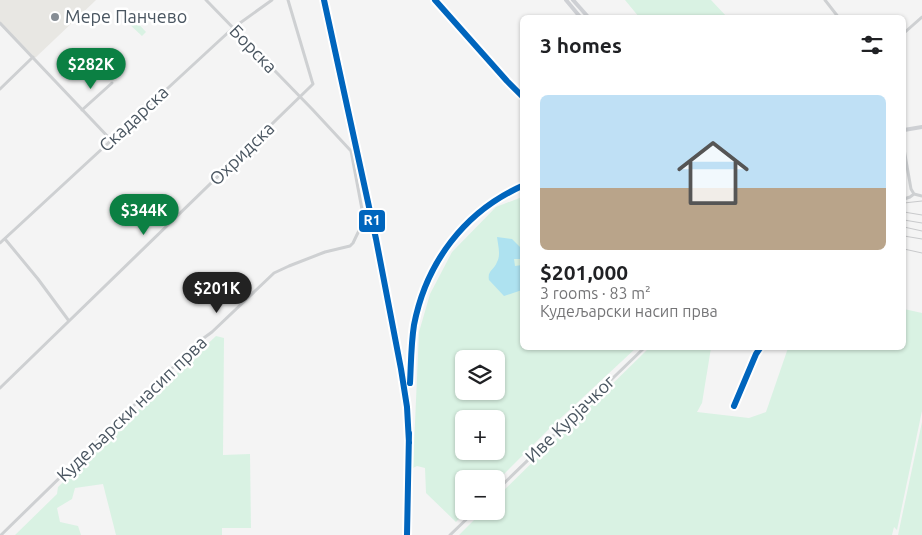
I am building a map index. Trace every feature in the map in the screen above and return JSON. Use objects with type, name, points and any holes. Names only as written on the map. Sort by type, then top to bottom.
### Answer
[{"type":"main road","points":[[566,0],[579,15]]},
{"type":"main road","points":[[573,0],[586,15]]},
{"type":"main road","points":[[906,130],[922,127]]},
{"type":"street","name":"Борска","points":[[206,0],[300,97]]},
{"type":"street","name":"Скадарска","points":[[0,243],[233,28],[272,0]]},
{"type":"street","name":"Охридска","points":[[0,388],[313,84],[288,0]]},
{"type":"street","points":[[825,0],[837,15]]},
{"type":"street","points":[[906,32],[922,17]]},
{"type":"street","points":[[0,24],[111,140]]},
{"type":"street","points":[[0,89],[33,57]]},
{"type":"street","points":[[82,110],[112,83]]},
{"type":"street","name":"Кудељарски насип прва","points":[[1,535],[201,340],[212,332],[274,273],[325,252],[350,246],[353,243],[364,220],[351,151],[300,97]]},
{"type":"street","points":[[906,161],[911,189],[914,194],[922,196]]},
{"type":"street","points":[[906,198],[914,194]]},
{"type":"street","points":[[5,239],[69,321]]},
{"type":"street","name":"Иве Курјачког","points":[[505,482],[642,350]]},
{"type":"street","points":[[450,535],[466,520]]},
{"type":"shaded area","points":[[0,0],[96,0],[35,58],[0,22]]},
{"type":"green space","points":[[625,0],[711,0],[725,15],[637,15]]},
{"type":"green space","points":[[133,18],[146,32],[142,36],[128,23]]},
{"type":"green space","points":[[520,198],[520,350],[634,350],[505,473],[505,470],[455,470],[455,520],[458,520],[456,522],[426,493],[425,468],[417,466],[413,468],[419,332],[430,294],[452,252],[496,207]]},
{"type":"green space","points":[[906,309],[922,313],[922,411],[897,530],[894,527],[892,535],[459,535],[474,520],[505,520],[505,489],[647,350],[711,350],[702,403],[697,412],[749,418],[766,412],[787,350],[906,350]]},
{"type":"green space","points":[[216,336],[224,338],[223,455],[250,454],[251,528],[222,528],[222,535],[116,535],[103,484],[75,488],[72,499],[57,508],[60,522],[78,526],[81,535],[15,535],[57,494],[58,487]]},
{"type":"green space","points":[[922,422],[922,535],[898,535]]},
{"type":"water","points":[[497,237],[512,239],[520,247],[520,259],[514,259],[515,266],[520,265],[520,291],[504,296],[489,280],[490,272],[496,265],[499,256]]},
{"type":"railway","points":[[324,0],[376,239],[401,369],[407,407],[409,443]]},
{"type":"railway","points":[[906,203],[922,201]]},
{"type":"railway","points":[[906,212],[922,215]]},
{"type":"railway","points":[[906,220],[922,223]]},
{"type":"railway","points":[[906,227],[922,231]]},
{"type":"railway","points":[[906,236],[922,239]]},
{"type":"railway","points":[[906,249],[922,253]]},
{"type":"railway","points":[[734,406],[759,350]]},
{"type":"transit line","name":"R1","points":[[324,0],[376,239],[401,369],[407,407],[409,443]]},
{"type":"transit line","name":"R1","points":[[435,0],[520,94]]},
{"type":"transit line","name":"R1","points":[[410,383],[414,325],[420,302],[438,261],[451,242],[482,210],[520,187]]},
{"type":"transit line","name":"R1","points":[[734,406],[759,350]]},
{"type":"transit line","name":"R1","points":[[407,535],[409,433]]},
{"type":"place","name":"Мере Панчево","points":[[55,17]]}]
